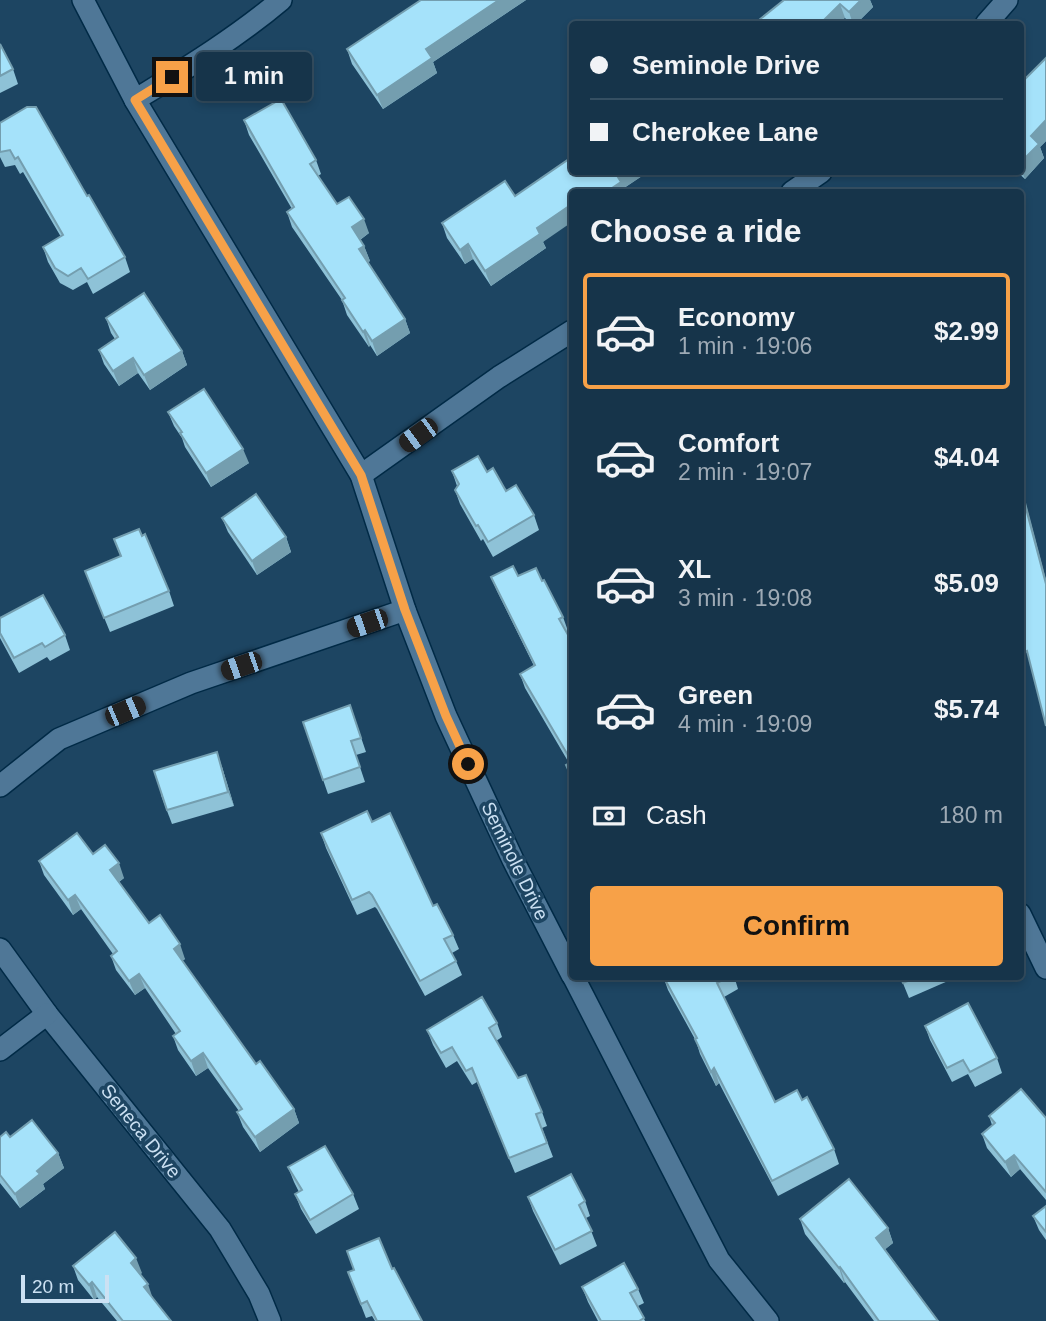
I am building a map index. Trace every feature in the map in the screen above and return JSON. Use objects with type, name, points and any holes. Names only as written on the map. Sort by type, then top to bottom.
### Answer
[{"type":"street","name":"Seminole Drive","points":[[83,0],[135,100],[361,475],[405,610],[446,716],[513,860],[569,968]]},
{"type":"street","points":[[135,100],[250,26],[281,0]]},
{"type":"street","points":[[989,21],[1007,0]]},
{"type":"street","points":[[796,189],[817,175]]},
{"type":"street","points":[[361,475],[499,377],[569,333]]},
{"type":"street","points":[[0,786],[59,738],[191,684],[405,610]]},
{"type":"street","points":[[1024,922],[1046,968]]},
{"type":"street","name":"Seneca Drive","points":[[0,949],[47,1014],[220,1229],[259,1294],[270,1321]]},
{"type":"street","name":"Seminole Drive","points":[[575,980],[719,1260],[768,1321]]},
{"type":"street","points":[[0,1050],[47,1014]]},
{"type":"building","points":[[421,0],[499,0],[426,49],[432,58],[377,95],[347,49]]},
{"type":"building","points":[[784,0],[861,0],[849,12],[840,4],[823,21],[758,21]]},
{"type":"building","points":[[0,44],[13,69],[0,76]]},
{"type":"building","points":[[1046,58],[1046,120],[1031,136],[1039,144],[1024,159],[1024,80]]},
{"type":"building","points":[[281,99],[316,160],[310,164],[337,204],[349,197],[364,219],[352,227],[364,246],[359,249],[405,319],[372,341],[365,330],[363,332],[342,300],[345,298],[287,212],[294,207],[244,120]]},
{"type":"building","points":[[27,107],[36,107],[125,257],[88,279],[81,268],[68,276],[55,268],[43,247],[63,235],[18,157],[15,159],[10,150],[0,152],[0,123]]},
{"type":"building","points":[[569,159],[569,175],[617,175],[621,182],[610,189],[569,189],[569,206],[537,228],[540,234],[485,271],[468,244],[460,250],[442,223],[505,181],[515,196]]},
{"type":"building","points":[[144,293],[182,351],[144,375],[133,358],[113,371],[99,350],[118,337],[106,318]]},
{"type":"building","points":[[204,389],[243,449],[206,473],[168,412]]},
{"type":"building","points":[[478,456],[487,472],[493,468],[506,491],[516,485],[534,515],[488,542],[455,490],[459,484],[452,471]]},
{"type":"building","points":[[256,494],[286,537],[252,561],[222,518]]},
{"type":"building","points":[[1024,501],[1046,584],[1046,726],[1027,651],[1025,652]]},
{"type":"building","points":[[139,529],[142,536],[145,534],[169,591],[104,618],[85,571],[121,556],[114,539]]},
{"type":"building","points":[[513,566],[518,576],[536,568],[563,617],[559,619],[569,637],[569,757],[520,674],[535,665],[491,577]]},
{"type":"building","points":[[43,595],[65,635],[45,647],[42,643],[14,658],[0,633],[0,618]]},
{"type":"building","points":[[350,705],[361,738],[351,741],[360,767],[323,780],[303,722]]},
{"type":"building","points":[[217,752],[228,792],[167,810],[154,771]]},
{"type":"building","points":[[367,811],[372,822],[390,813],[433,906],[437,904],[453,935],[444,939],[456,961],[420,981],[372,895],[369,892],[352,900],[321,833]]},
{"type":"building","points":[[77,833],[93,854],[105,845],[119,863],[110,870],[149,923],[160,915],[180,944],[174,949],[256,1064],[260,1061],[294,1109],[255,1137],[237,1112],[242,1109],[203,1053],[191,1061],[173,1036],[180,1031],[139,974],[129,981],[111,956],[117,951],[75,895],[68,900],[39,861]]},
{"type":"building","points":[[665,980],[723,980],[717,983],[775,1102],[797,1090],[802,1100],[807,1097],[834,1149],[772,1181],[714,1068],[711,1072],[695,1039],[697,1038]]},
{"type":"building","points":[[482,997],[497,1023],[489,1028],[518,1078],[526,1075],[542,1112],[536,1114],[547,1143],[509,1158],[472,1068],[466,1071],[452,1047],[441,1053],[427,1030]]},
{"type":"building","points":[[968,1003],[997,1058],[970,1072],[963,1060],[947,1068],[925,1026]]},
{"type":"building","points":[[1021,1089],[1046,1118],[1046,1192],[1014,1155],[1005,1162],[982,1134],[995,1123],[989,1116]]},
{"type":"building","points":[[32,1120],[58,1153],[37,1171],[40,1174],[15,1194],[0,1175],[0,1137],[6,1132],[10,1137]]},
{"type":"building","points":[[325,1146],[353,1194],[310,1220],[295,1194],[302,1190],[288,1167]]},
{"type":"building","points":[[571,1174],[585,1201],[579,1205],[592,1231],[555,1250],[528,1197]]},
{"type":"building","points":[[849,1179],[888,1228],[876,1238],[938,1321],[879,1321],[840,1267],[800,1219]]},
{"type":"building","points":[[1046,1206],[1046,1232],[1033,1216]]},
{"type":"building","points":[[115,1232],[136,1258],[131,1263],[148,1284],[144,1287],[171,1321],[123,1321],[92,1282],[89,1285],[73,1266]]},
{"type":"building","points":[[379,1238],[392,1269],[394,1268],[422,1321],[377,1321],[367,1301],[361,1304],[348,1272],[354,1270],[347,1251]]},
{"type":"building","points":[[624,1263],[638,1289],[630,1293],[644,1318],[639,1321],[601,1321],[582,1287]]},
{"type":"route","points":[[172,77],[135,100],[361,475],[405,610],[446,716],[468,764]]}]
